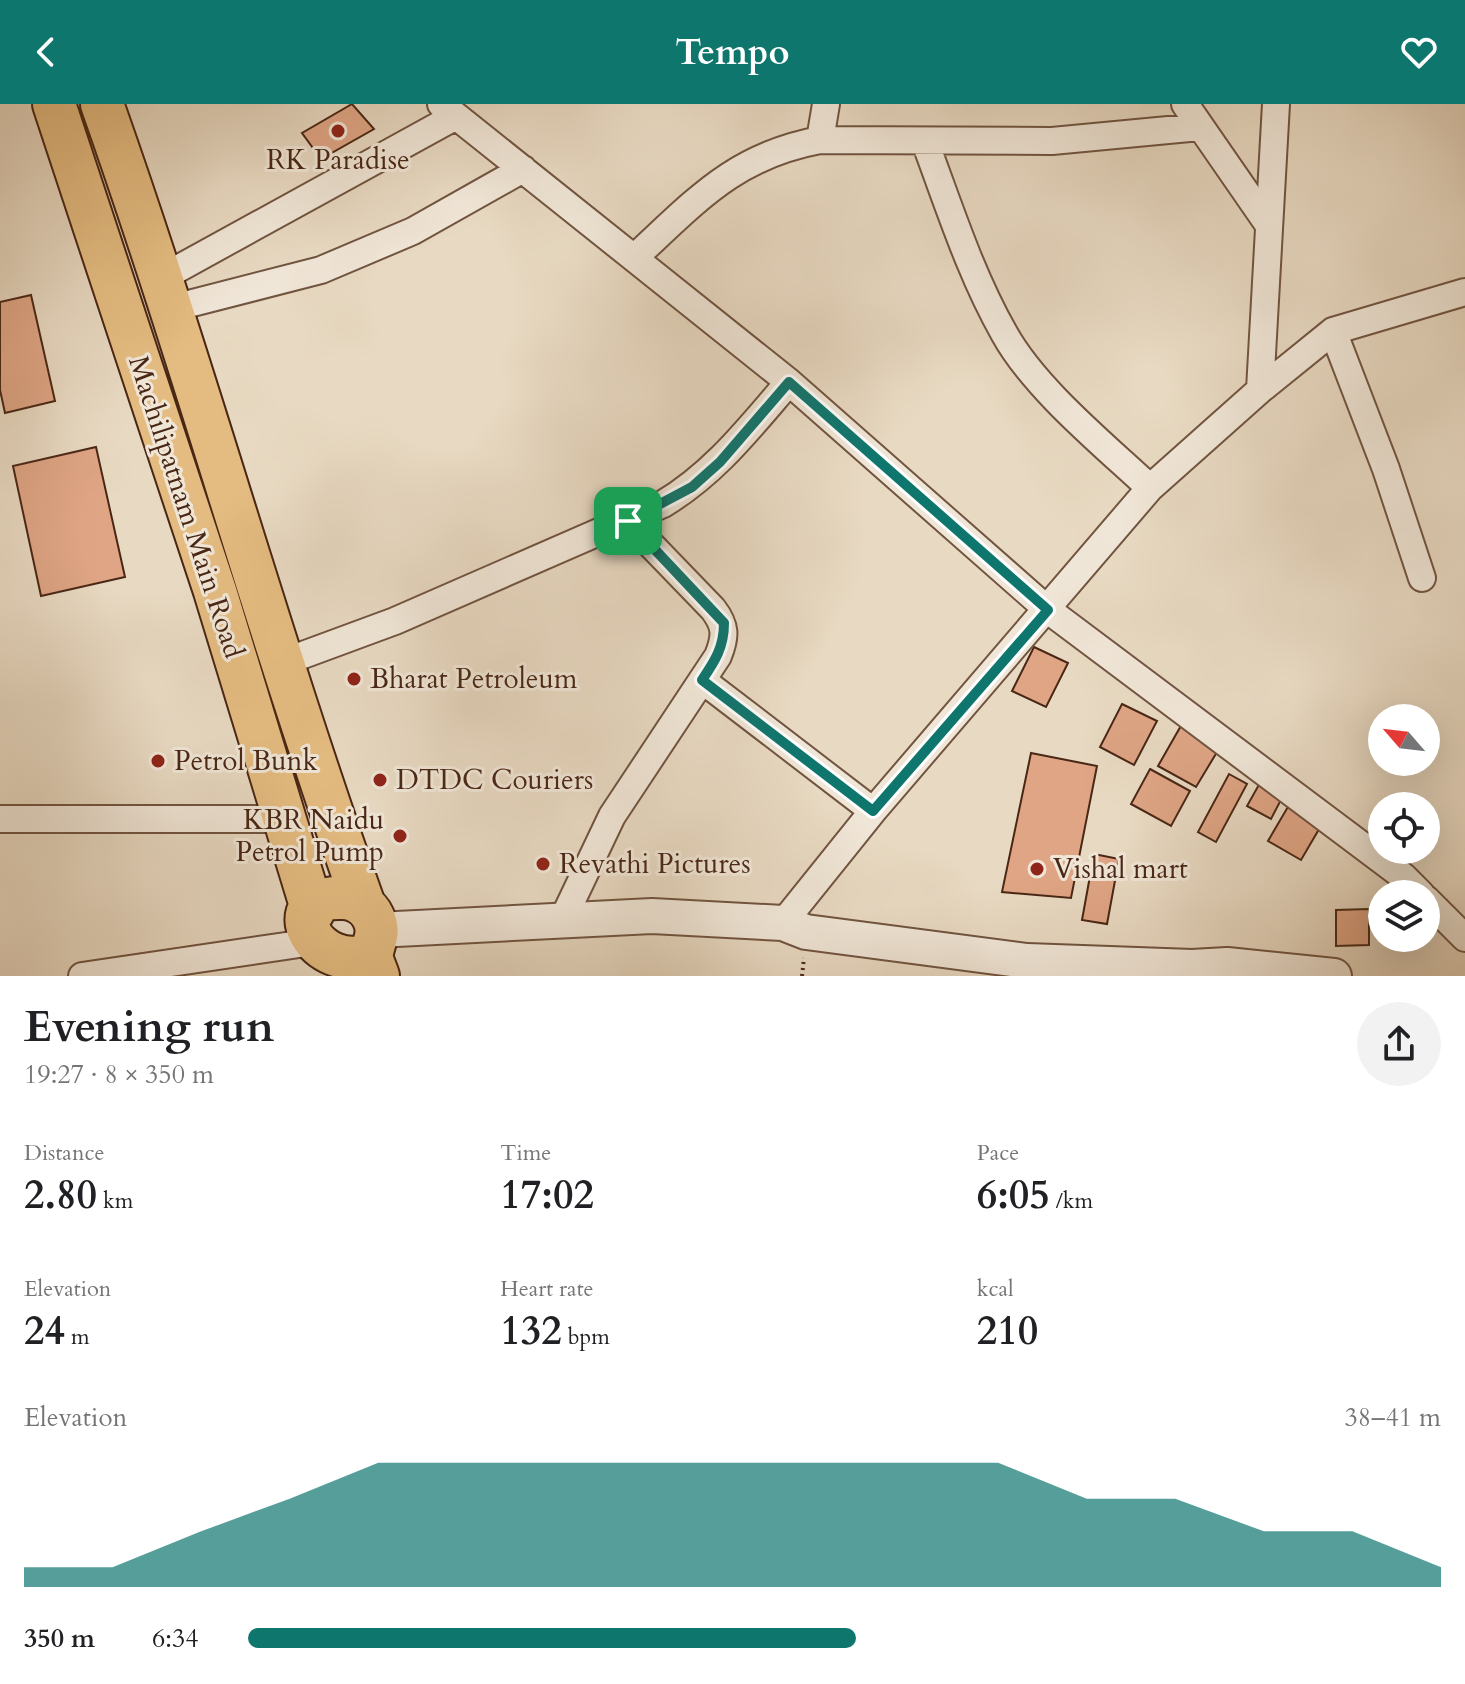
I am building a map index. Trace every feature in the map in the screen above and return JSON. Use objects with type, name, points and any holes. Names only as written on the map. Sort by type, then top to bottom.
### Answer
[{"type":"main road","name":"Machilipatnam Main Road","points":[[54,104],[215,591],[285,819],[321,950]]},
{"type":"main road","name":"Machilipatnam Main Road","points":[[102,104],[168,292],[372,941]]},
{"type":"main road","points":[[331,899],[354,900],[372,941],[353,968],[321,950],[331,899]]},
{"type":"street","points":[[820,140],[826,104]]},
{"type":"street","points":[[1185,104],[1268,224]]},
{"type":"street","points":[[1260,390],[1276,104]]},
{"type":"street","points":[[168,292],[454,109],[523,169],[789,382],[1048,610],[1407,880]]},
{"type":"street","points":[[634,258],[714,183],[760,156],[785,147],[820,140],[1052,141],[1200,127]]},
{"type":"street","points":[[925,142],[965,249],[1005,335],[1063,407],[1150,488]]},
{"type":"street","points":[[168,292],[321,270],[413,231],[523,169]]},
{"type":"street","points":[[783,923],[873,811],[1150,488],[1260,390],[1333,331],[1458,300]]},
{"type":"street","points":[[1333,331],[1386,469],[1422,578]]},
{"type":"street","points":[[284,662],[395,621],[628,521],[692,487],[720,462],[789,382]]},
{"type":"street","points":[[563,919],[612,816],[718,656],[724,641],[724,623],[628,521]]},
{"type":"street","points":[[702,680],[873,811]]},
{"type":"street","points":[[0,819],[285,819]]},
{"type":"street","points":[[1440,913],[1465,938]]},
{"type":"street","points":[[372,941],[563,919],[652,916],[783,923],[806,932],[1029,968],[1334,976]]},
{"type":"street","points":[[82,976],[321,950]]},
{"type":"building","name":"RK Paradise","points":[[352,104],[374,129],[321,159],[302,133]]},
{"type":"building","points":[[31,295],[55,401],[5,413],[0,390],[0,302]]},
{"type":"building","points":[[96,447],[125,577],[41,596],[13,466]]},
{"type":"building","points":[[1034,647],[1068,663],[1046,707],[1012,691]]},
{"type":"building","points":[[1122,704],[1157,721],[1134,765],[1100,747]]},
{"type":"building","points":[[1182,724],[1220,747],[1196,787],[1158,766]]},
{"type":"building","points":[[1031,753],[1097,766],[1071,898],[1002,892]]},
{"type":"building","points":[[1150,769],[1190,791],[1171,826],[1131,804]]},
{"type":"building","points":[[1229,774],[1247,784],[1216,842],[1198,832]]},
{"type":"building","points":[[1261,781],[1284,794],[1271,819],[1247,806]]},
{"type":"building","points":[[1289,805],[1322,824],[1301,860],[1268,841]]},
{"type":"building","points":[[1094,854],[1119,859],[1107,924],[1082,920]]},
{"type":"building","points":[[1368,909],[1368,945],[1336,946],[1336,910]]},
{"type":"place","name":"RK Paradise","points":[[338,131]]},
{"type":"place","name":"Bharat Petroleum","points":[[354,679]]},
{"type":"place","name":"Petrol Bunk","points":[[158,761]]},
{"type":"place","name":"DTDC Couriers","points":[[380,780]]},
{"type":"place","name":"KBR Naidu Petrol Pump","points":[[400,836]]},
{"type":"place","name":"Revathi Pictures","points":[[543,864]]},
{"type":"place","name":"Vishal mart","points":[[1037,869]]},
{"type":"route","points":[[789,382],[1048,610],[873,811],[702,680],[724,641],[724,623],[628,521],[692,487],[720,462],[789,382]]}]
